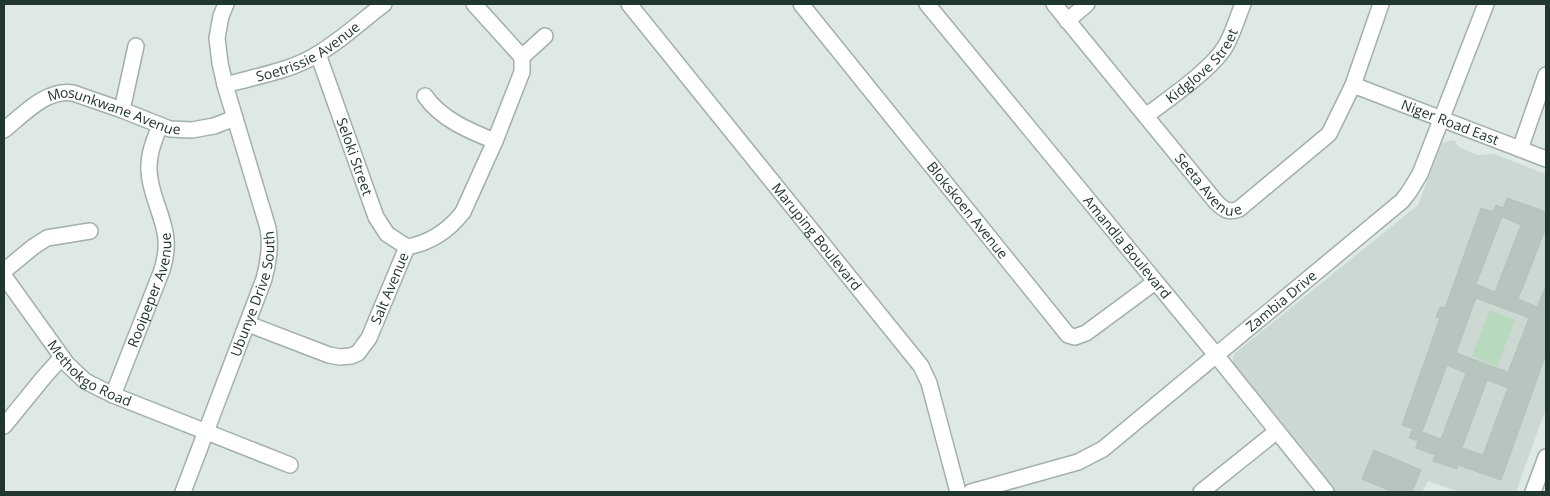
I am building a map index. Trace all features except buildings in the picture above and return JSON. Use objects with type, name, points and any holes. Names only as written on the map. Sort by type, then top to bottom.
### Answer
[{"type":"street","name":"Ubunye Drive South","points":[[184,492],[248,324],[264,279],[270,254],[270,242],[264,213],[225,85],[219,57],[218,27],[226,4]]},
{"type":"street","name":"Soetrissie Avenue","points":[[225,85],[291,66],[318,54],[384,4]]},
{"type":"street","points":[[474,4],[522,57],[545,36]]},
{"type":"street","name":"Maruping Boulevard","points":[[629,4],[921,366],[929,383],[958,492]]},
{"type":"street","name":"Blokskoen Avenue","points":[[801,4],[1068,335],[1075,337],[1086,333],[1156,282]]},
{"type":"street","name":"Amandla Boulevard","points":[[927,4],[1216,355],[1326,492]]},
{"type":"street","name":"Seeta Avenue","points":[[1054,4],[1216,202],[1224,209],[1233,211],[1247,203],[1329,134],[1353,85],[1382,4]]},
{"type":"street","points":[[1067,21],[1087,4]]},
{"type":"street","name":"Kidglove Street","points":[[1146,116],[1217,58],[1226,47],[1243,4]]},
{"type":"street","name":"Zambia Drive","points":[[971,492],[1064,467],[1088,458],[1103,449],[1402,201],[1420,174],[1486,4]]},
{"type":"street","points":[[122,110],[136,46]]},
{"type":"street","name":"Seloki Street","points":[[318,54],[376,217],[388,234],[407,247]]},
{"type":"street","name":"Salt Avenue","points":[[248,324],[329,355],[340,357],[358,353],[368,338],[407,247],[438,236],[457,220],[468,203],[522,72],[522,57]]},
{"type":"street","points":[[1520,148],[1546,75]]},
{"type":"street","name":"Niger Road East","points":[[1353,85],[1520,148],[1546,160]]},
{"type":"street","name":"Mosunkwane Avenue","points":[[4,130],[41,101],[49,96],[64,92],[73,93],[122,110],[170,129],[192,130],[214,126],[235,118]]},
{"type":"street","points":[[425,96],[432,107],[445,116],[476,134],[495,141]]},
{"type":"street","name":"Rooipeper Avenue","points":[[113,395],[166,256],[163,222],[149,171],[149,158],[160,126]]},
{"type":"street","points":[[4,271],[46,238],[90,231]]},
{"type":"street","name":"Methokgo Road","points":[[4,276],[62,357],[75,373],[85,381],[113,395],[207,430],[290,465]]},
{"type":"street","points":[[4,426],[62,357]]},
{"type":"street","points":[[1201,492],[1277,432]]},
{"type":"street","points":[[1533,492],[1546,457]]},
{"type":"shaded area","points":[[1454,140],[1459,147],[1477,155],[1494,154],[1546,174],[1546,408],[1516,492],[1460,492],[1428,481],[1422,492],[1335,492],[1232,366],[1234,354],[1418,205],[1442,143]]},
{"type":"green space","points":[[1490,310],[1515,320],[1497,366],[1472,356]]}]
